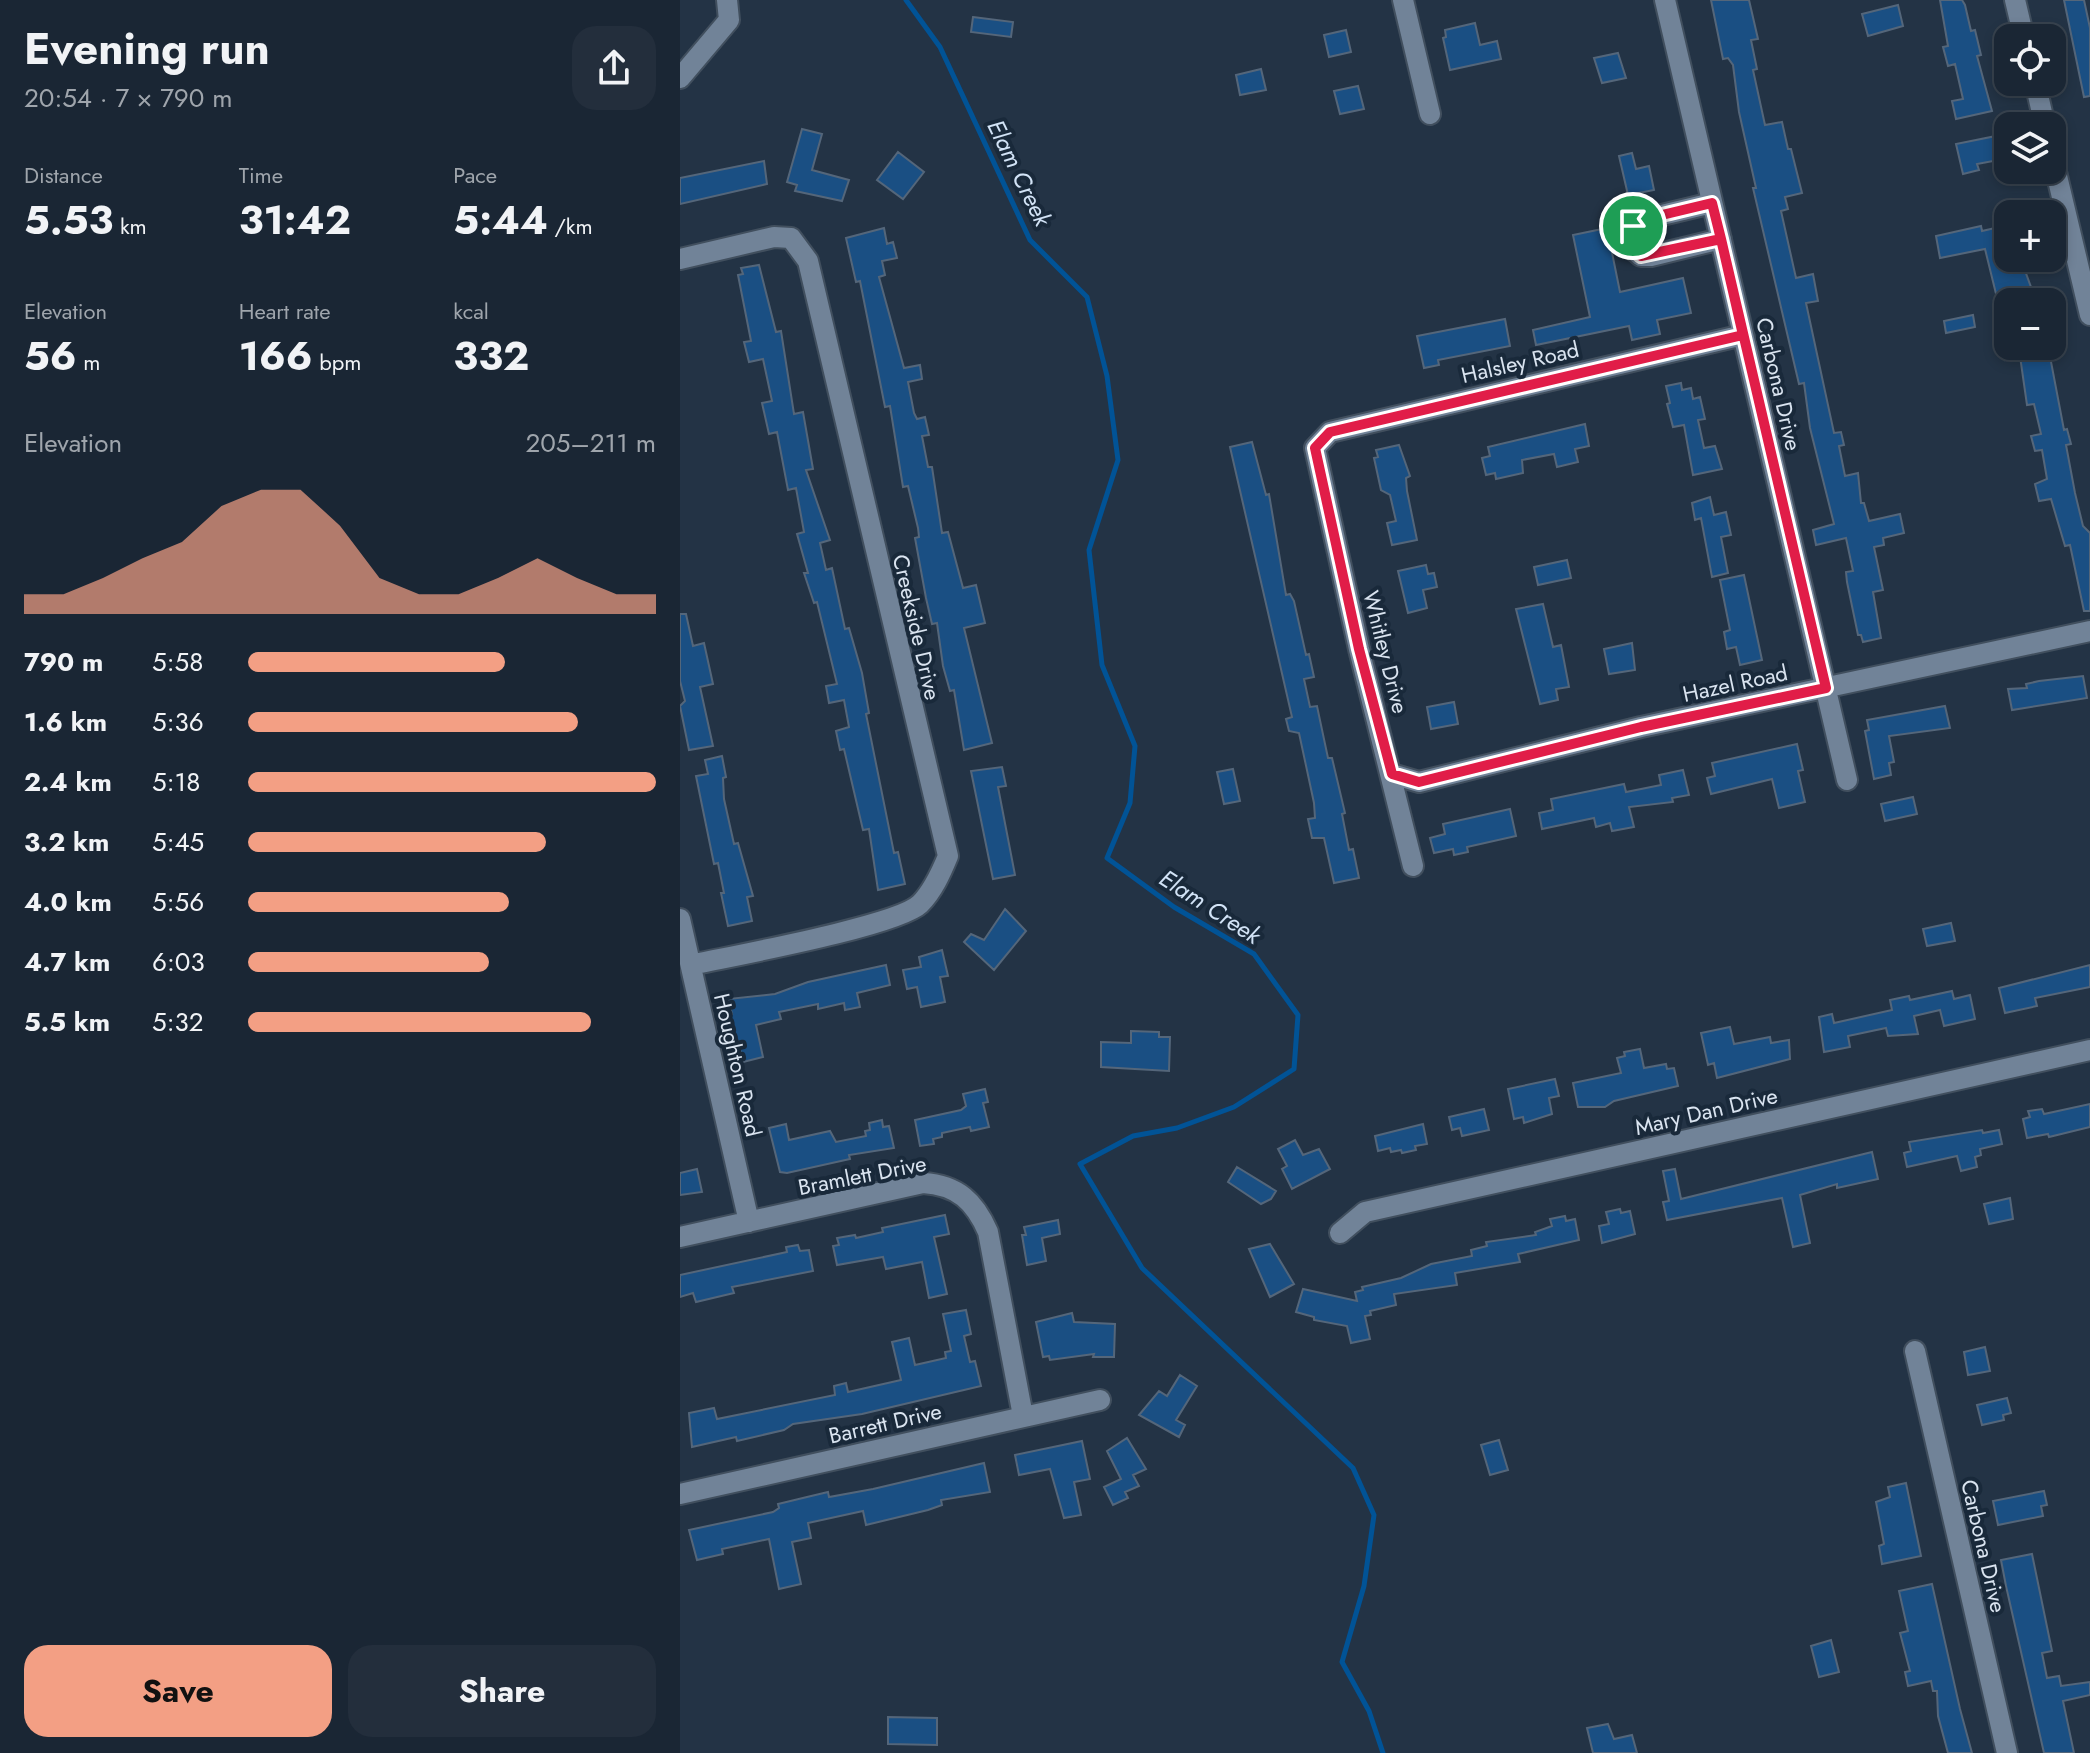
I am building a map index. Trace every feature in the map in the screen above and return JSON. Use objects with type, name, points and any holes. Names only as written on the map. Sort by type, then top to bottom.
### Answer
[{"type":"street","points":[[680,78],[729,20],[727,0]]},
{"type":"street","points":[[1403,0],[1430,114]]},
{"type":"street","name":"Carbona Drive","points":[[1665,0],[1847,780]]},
{"type":"street","points":[[2015,0],[2021,24]]},
{"type":"street","points":[[2059,184],[2090,315]]},
{"type":"street","points":[[1712,203],[1641,220],[1633,226],[1635,251],[1641,256],[1651,256],[1721,239]]},
{"type":"street","name":"Creekside Drive","points":[[680,259],[774,237],[791,238],[808,261],[948,856],[938,880],[919,905],[884,921],[691,965]]},
{"type":"street","name":"Halsley Road","points":[[1315,448],[1330,432],[1743,335]]},
{"type":"street","name":"Whitley Drive","points":[[1315,448],[1359,649],[1413,866]]},
{"type":"street","name":"Hazel Road","points":[[1392,774],[1419,782],[1641,727],[2090,631]]},
{"type":"street","name":"Houghton Road","points":[[680,919],[749,1222]]},
{"type":"street","name":"Mary Dan Drive","points":[[1340,1233],[1365,1212],[2090,1050]]},
{"type":"street","name":"Bramlett Drive","points":[[680,1237],[923,1183],[944,1184],[964,1195],[979,1212],[988,1232],[1023,1416]]},
{"type":"street","name":"Carbona Drive","points":[[1915,1351],[2007,1753]]},
{"type":"street","name":"Barrett Drive","points":[[680,1494],[1100,1400]]},
{"type":"building","points":[[1711,0],[1749,0],[1758,39],[1751,40],[1757,69],[1753,70],[1765,125],[1782,122],[1788,149],[1791,149],[1802,193],[1785,197],[1788,209],[1781,211],[1796,278],[1813,274],[1818,301],[1806,303],[1834,433],[1841,432],[1844,445],[1839,446],[1845,476],[1858,473],[1861,503],[1864,503],[1869,521],[1900,514],[1904,533],[1883,538],[1884,545],[1874,547],[1883,590],[1873,592],[1881,638],[1863,642],[1861,635],[1858,635],[1847,582],[1846,572],[1853,571],[1846,538],[1816,545],[1813,530],[1834,524],[1810,428],[1804,383],[1799,384],[1753,188],[1756,188],[1739,112],[1733,65],[1728,58],[1723,59]]},
{"type":"building","points":[[1940,0],[1962,0],[1965,5],[1971,31],[1975,30],[1981,55],[1977,56],[1992,111],[1956,119],[1952,101],[1963,99],[1955,64],[1948,66],[1943,47],[1948,46]]},
{"type":"building","points":[[2064,0],[2084,0],[2090,28],[2090,96],[2084,97]]},
{"type":"building","points":[[1898,5],[1903,26],[1868,36],[1862,14]]},
{"type":"building","points":[[973,17],[1013,22],[1011,37],[971,32]]},
{"type":"building","points":[[1475,23],[1480,45],[1497,41],[1501,59],[1450,70],[1443,38],[1446,37],[1445,30]]},
{"type":"building","points":[[1346,30],[1351,52],[1329,57],[1324,35]]},
{"type":"building","points":[[1618,53],[1626,78],[1602,83],[1594,58]]},
{"type":"building","points":[[1261,69],[1266,90],[1240,95],[1236,75]]},
{"type":"building","points":[[1358,86],[1364,109],[1340,114],[1334,91]]},
{"type":"building","points":[[802,129],[822,134],[812,170],[849,180],[842,201],[795,191],[797,185],[787,182]]},
{"type":"building","points":[[1994,136],[1994,161],[1977,164],[1979,170],[1963,174],[1956,144]]},
{"type":"building","points":[[898,152],[924,172],[903,199],[877,180]]},
{"type":"building","points":[[1632,153],[1636,169],[1649,166],[1654,190],[1628,195],[1619,156]]},
{"type":"building","points":[[764,161],[767,184],[680,204],[680,178]]},
{"type":"building","points":[[1981,226],[1982,231],[1994,228],[1994,272],[2025,272],[2031,288],[1995,288],[1985,249],[1940,258],[1936,236]]},
{"type":"building","points":[[884,228],[887,244],[893,242],[897,258],[882,261],[885,275],[879,277],[904,368],[920,365],[922,379],[908,382],[914,413],[917,419],[925,417],[929,435],[922,436],[928,467],[932,467],[942,533],[948,532],[963,588],[976,585],[985,623],[964,628],[992,743],[964,750],[954,690],[950,691],[937,623],[932,624],[926,598],[915,538],[919,537],[918,528],[908,486],[903,487],[890,406],[885,407],[860,281],[856,282],[846,238]]},
{"type":"building","points":[[1607,228],[1620,292],[1683,278],[1691,313],[1657,320],[1660,334],[1632,340],[1629,326],[1536,345],[1533,330],[1590,317],[1573,235]]},
{"type":"building","points":[[759,265],[776,332],[781,331],[794,414],[803,412],[813,469],[806,470],[830,540],[820,543],[826,570],[832,568],[845,629],[849,628],[862,673],[869,713],[866,714],[894,853],[898,852],[905,884],[878,890],[869,829],[863,830],[844,749],[840,750],[836,731],[849,727],[844,700],[829,703],[826,686],[837,684],[817,602],[814,603],[804,573],[808,573],[797,534],[804,532],[796,488],[788,490],[777,432],[769,434],[762,403],[772,401],[763,359],[749,362],[744,342],[751,341],[738,275],[743,274],[741,268]]},
{"type":"building","points":[[1973,315],[1975,327],[1946,333],[1944,321]]},
{"type":"building","points":[[1505,319],[1510,346],[1438,360],[1439,365],[1424,368],[1417,336]]},
{"type":"building","points":[[2021,360],[2051,360],[2064,430],[2067,429],[2071,444],[2066,445],[2075,493],[2083,526],[2090,533],[2090,611],[2084,611],[2070,545],[2065,546],[2051,499],[2039,501],[2035,484],[2047,479],[2042,450],[2035,451],[2031,436],[2041,434],[2034,404],[2027,405]]},
{"type":"building","points":[[1681,383],[1682,390],[1691,388],[1693,399],[1700,397],[1705,419],[1698,420],[1704,448],[1715,446],[1722,469],[1693,475],[1684,425],[1673,427],[1667,404],[1670,403],[1666,386]]},
{"type":"building","points":[[1585,424],[1589,446],[1575,449],[1578,462],[1557,467],[1554,454],[1522,460],[1523,473],[1496,479],[1495,473],[1486,475],[1482,458],[1490,456],[1488,447]]},
{"type":"building","points":[[1252,442],[1266,495],[1269,494],[1286,595],[1290,594],[1294,601],[1306,655],[1309,654],[1314,677],[1304,679],[1310,707],[1317,706],[1328,758],[1332,758],[1345,813],[1342,814],[1349,850],[1353,849],[1359,878],[1334,883],[1324,838],[1312,838],[1308,819],[1315,818],[1314,803],[1299,733],[1289,731],[1286,719],[1292,717],[1230,447]]},
{"type":"building","points":[[1399,445],[1410,476],[1406,478],[1407,491],[1417,540],[1392,545],[1387,523],[1396,521],[1390,495],[1381,490],[1374,458],[1378,457],[1376,450]]},
{"type":"building","points":[[1710,497],[1714,515],[1726,512],[1731,535],[1721,537],[1728,573],[1712,577],[1701,518],[1695,520],[1692,503]]},
{"type":"building","points":[[1567,560],[1571,578],[1538,585],[1534,567]]},
{"type":"building","points":[[1426,565],[1428,574],[1434,573],[1437,587],[1423,590],[1427,608],[1408,613],[1398,571]]},
{"type":"building","points":[[1744,575],[1762,660],[1740,665],[1736,647],[1727,649],[1724,632],[1730,630],[1720,580]]},
{"type":"building","points":[[1543,604],[1553,647],[1561,645],[1569,687],[1556,689],[1558,700],[1540,704],[1516,609]]},
{"type":"building","points":[[680,614],[686,614],[693,646],[704,643],[713,684],[700,687],[713,746],[689,750],[680,706],[685,701],[680,681]]},
{"type":"building","points":[[1632,643],[1635,670],[1609,674],[1604,649]]},
{"type":"building","points":[[2083,676],[2087,698],[2012,710],[2008,689],[2027,688],[2026,684],[2039,681]]},
{"type":"building","points":[[1454,702],[1458,724],[1431,729],[1427,707]]},
{"type":"building","points":[[1945,706],[1950,728],[1889,736],[1894,762],[1889,763],[1891,775],[1874,779],[1865,731],[1869,730],[1867,720]]},
{"type":"building","points":[[1797,744],[1803,770],[1798,771],[1805,802],[1779,808],[1772,779],[1711,794],[1707,778],[1715,776],[1712,763]]},
{"type":"building","points":[[722,756],[726,777],[723,778],[724,799],[734,844],[738,843],[753,896],[747,897],[752,921],[728,926],[718,863],[714,864],[696,776],[708,774],[705,760]]},
{"type":"building","points":[[1002,767],[1006,786],[998,787],[1015,875],[993,879],[971,771]]},
{"type":"building","points":[[1233,769],[1240,801],[1224,804],[1217,772]]},
{"type":"building","points":[[1683,770],[1689,795],[1672,798],[1673,802],[1629,807],[1634,827],[1612,831],[1610,823],[1596,827],[1594,818],[1542,829],[1539,813],[1553,810],[1551,799],[1624,784],[1626,792],[1661,785],[1659,775]]},
{"type":"building","points":[[1913,797],[1917,814],[1885,821],[1881,804]]},
{"type":"building","points":[[1510,809],[1516,836],[1467,847],[1468,852],[1454,855],[1453,849],[1434,853],[1430,838],[1445,834],[1443,824]]},
{"type":"building","points":[[1005,909],[1026,931],[994,970],[964,942],[971,934],[984,940]]},
{"type":"building","points":[[1951,923],[1955,941],[1927,946],[1923,929]]},
{"type":"building","points":[[942,950],[948,976],[940,977],[945,1002],[921,1007],[917,987],[907,989],[903,970],[921,967],[919,957]]},
{"type":"building","points":[[886,965],[890,985],[857,993],[860,1007],[845,1010],[844,1003],[818,1009],[818,1004],[779,1012],[781,1019],[756,1025],[763,1057],[743,1062],[738,1041],[732,1042],[726,1015],[732,1014],[728,999],[775,994],[808,982]]},
{"type":"building","points":[[2090,965],[2090,987],[2035,998],[2037,1006],[2005,1013],[1999,988]]},
{"type":"building","points":[[1952,991],[1954,999],[1970,995],[1975,1019],[1944,1026],[1940,1010],[1914,1016],[1918,1034],[1888,1036],[1886,1028],[1848,1036],[1850,1047],[1824,1052],[1819,1017],[1832,1014],[1834,1023],[1892,1010],[1890,1000],[1909,996],[1910,1000]]},
{"type":"building","points":[[1730,1027],[1734,1044],[1770,1037],[1771,1043],[1789,1040],[1790,1059],[1717,1078],[1714,1063],[1708,1065],[1701,1033]]},
{"type":"building","points":[[1131,1031],[1159,1032],[1159,1037],[1170,1037],[1169,1071],[1101,1067],[1101,1042],[1131,1043]]},
{"type":"building","points":[[1640,1049],[1644,1068],[1666,1064],[1667,1069],[1674,1068],[1678,1086],[1614,1101],[1605,1107],[1578,1107],[1573,1083],[1621,1073],[1617,1058],[1625,1056],[1624,1052]]},
{"type":"building","points":[[1555,1079],[1559,1096],[1549,1098],[1552,1114],[1524,1123],[1523,1117],[1514,1119],[1508,1089]]},
{"type":"building","points":[[985,1089],[988,1102],[983,1103],[989,1127],[971,1131],[970,1127],[942,1133],[942,1137],[933,1139],[934,1144],[920,1146],[915,1120],[961,1110],[966,1106],[963,1094]]},
{"type":"building","points":[[2090,1104],[2090,1127],[2049,1137],[2048,1134],[2027,1138],[2023,1119],[2030,1117],[2028,1111],[2042,1109],[2044,1114]]},
{"type":"building","points":[[1484,1109],[1489,1130],[1462,1136],[1460,1128],[1452,1130],[1449,1117]]},
{"type":"building","points":[[882,1120],[883,1127],[889,1126],[894,1148],[849,1155],[850,1159],[787,1173],[780,1172],[769,1128],[786,1124],[789,1140],[830,1131],[836,1142],[866,1136],[865,1131],[870,1130],[869,1123]]},
{"type":"building","points":[[1423,1124],[1427,1144],[1402,1153],[1401,1150],[1391,1152],[1390,1148],[1378,1151],[1375,1136]]},
{"type":"building","points":[[1982,1130],[1983,1133],[1999,1130],[2002,1144],[1980,1149],[1981,1155],[1975,1157],[1977,1167],[1961,1171],[1957,1156],[1907,1167],[1904,1153],[1911,1151],[1909,1142]]},
{"type":"building","points":[[1295,1140],[1303,1155],[1319,1149],[1330,1169],[1292,1189],[1282,1169],[1287,1166],[1278,1149]]},
{"type":"building","points":[[1872,1152],[1878,1179],[1837,1188],[1837,1184],[1800,1195],[1810,1243],[1793,1247],[1782,1198],[1667,1220],[1663,1202],[1669,1201],[1663,1171],[1675,1169],[1681,1199]]},
{"type":"building","points":[[1237,1167],[1276,1191],[1271,1199],[1261,1204],[1228,1182]]},
{"type":"building","points":[[697,1169],[702,1192],[680,1195],[680,1173]]},
{"type":"building","points":[[2010,1198],[2013,1219],[1989,1224],[1984,1204]]},
{"type":"building","points":[[1620,1209],[1621,1213],[1630,1211],[1635,1234],[1602,1243],[1599,1226],[1609,1224],[1606,1212]]},
{"type":"building","points":[[945,1215],[949,1234],[934,1237],[947,1294],[929,1298],[922,1262],[886,1269],[883,1257],[837,1265],[833,1246],[839,1245],[837,1238],[855,1235],[856,1238],[883,1232],[882,1228]]},
{"type":"building","points":[[1565,1216],[1566,1221],[1575,1219],[1579,1240],[1518,1254],[1520,1262],[1455,1273],[1457,1285],[1394,1294],[1396,1305],[1370,1311],[1371,1315],[1365,1316],[1370,1339],[1351,1343],[1347,1326],[1314,1320],[1314,1317],[1296,1312],[1303,1289],[1357,1301],[1355,1292],[1363,1290],[1362,1287],[1401,1278],[1431,1264],[1472,1256],[1471,1250],[1487,1246],[1486,1242],[1536,1235],[1535,1232],[1552,1226],[1550,1219]]},
{"type":"building","points":[[1058,1220],[1060,1234],[1042,1238],[1046,1261],[1027,1265],[1022,1235],[1026,1235],[1024,1227]]},
{"type":"building","points":[[1270,1244],[1294,1284],[1270,1297],[1249,1249]]},
{"type":"building","points":[[798,1245],[800,1251],[809,1250],[813,1271],[732,1287],[734,1293],[696,1302],[693,1293],[680,1297],[680,1275],[787,1252],[786,1247]]},
{"type":"building","points":[[966,1310],[971,1334],[964,1336],[970,1362],[975,1361],[981,1386],[862,1414],[793,1424],[784,1430],[737,1441],[736,1437],[692,1447],[689,1413],[714,1408],[717,1419],[835,1395],[834,1386],[846,1383],[848,1392],[901,1380],[892,1342],[909,1338],[915,1365],[946,1358],[945,1352],[951,1351],[943,1314]]},
{"type":"building","points":[[1072,1313],[1074,1322],[1115,1324],[1114,1357],[1093,1357],[1094,1354],[1050,1360],[1049,1356],[1043,1357],[1036,1322]]},
{"type":"building","points":[[1985,1347],[1990,1371],[1968,1375],[1964,1352]]},
{"type":"building","points":[[1180,1375],[1197,1386],[1176,1420],[1185,1425],[1179,1437],[1139,1415],[1159,1391],[1167,1396]]},
{"type":"building","points":[[2007,1398],[2011,1413],[2003,1415],[2004,1420],[1982,1425],[1977,1405]]},
{"type":"building","points":[[1127,1438],[1146,1469],[1133,1475],[1139,1486],[1125,1492],[1128,1498],[1113,1505],[1104,1487],[1121,1479],[1107,1451]]},
{"type":"building","points":[[1499,1440],[1508,1470],[1490,1475],[1481,1445]]},
{"type":"building","points":[[1082,1441],[1090,1479],[1074,1482],[1081,1515],[1064,1518],[1050,1469],[1019,1475],[1015,1455]]},
{"type":"building","points":[[984,1463],[990,1492],[941,1500],[942,1505],[928,1510],[866,1525],[863,1511],[808,1523],[811,1538],[792,1542],[801,1584],[779,1589],[769,1539],[722,1549],[723,1554],[697,1560],[689,1530],[773,1512],[779,1508],[778,1504],[828,1492],[829,1497],[873,1489]]},
{"type":"building","points":[[1906,1483],[1921,1556],[1882,1564],[1879,1546],[1884,1544],[1876,1502],[1890,1497],[1888,1487]]},
{"type":"building","points":[[2044,1491],[2047,1505],[2041,1506],[2043,1516],[1998,1525],[1993,1501]]},
{"type":"building","points":[[2032,1554],[2052,1651],[2042,1653],[2047,1678],[2059,1676],[2061,1686],[2090,1682],[2090,1695],[2063,1701],[2074,1753],[2044,1753],[2006,1586],[2001,1560]]},
{"type":"building","points":[[1932,1584],[1972,1753],[1948,1753],[1938,1716],[1937,1691],[1933,1691],[1931,1681],[1908,1686],[1905,1672],[1910,1671],[1900,1633],[1908,1631],[1899,1591]]},
{"type":"building","points":[[1831,1640],[1839,1672],[1819,1677],[1811,1646]]},
{"type":"building","points":[[888,1717],[937,1718],[937,1745],[888,1744]]},
{"type":"building","points":[[1608,1724],[1614,1739],[1632,1735],[1637,1753],[1593,1753],[1587,1728]]},
{"type":"waterway","name":"Elam Creek","points":[[906,0],[940,47],[1030,240],[1087,297],[1107,376],[1118,460],[1089,550],[1102,665],[1135,746],[1130,803],[1107,858],[1174,907],[1254,954],[1298,1015],[1294,1069],[1234,1107],[1177,1128],[1133,1136],[1080,1164],[1142,1268],[1353,1468],[1374,1515],[1364,1586],[1342,1662],[1369,1711],[1383,1753]]},
{"type":"route","points":[[1633,226],[1631,235],[1635,251],[1641,256],[1721,239],[1743,335],[1330,432],[1315,448],[1359,649],[1392,774],[1419,782],[1641,727],[1826,688],[1721,239],[1712,203],[1641,220],[1633,226]]}]
